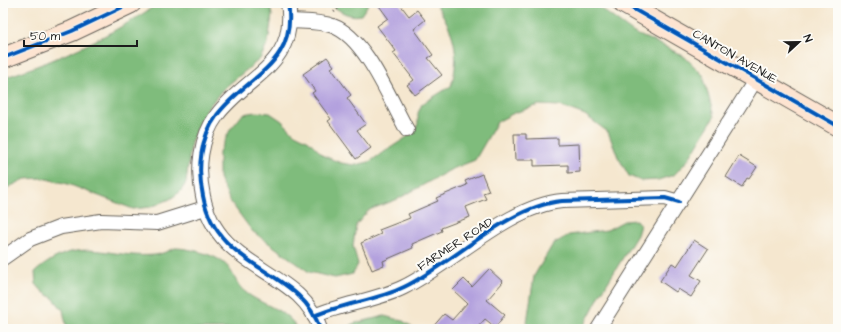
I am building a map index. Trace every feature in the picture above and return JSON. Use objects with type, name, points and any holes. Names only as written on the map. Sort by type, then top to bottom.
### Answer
[{"type":"main road","points":[[3,58],[72,32],[132,3]]},
{"type":"main road","name":"CANTON AVENUE","points":[[623,3],[838,126]]},
{"type":"street","points":[[288,3],[290,21],[285,40],[276,58],[264,73],[223,108],[208,132],[200,162],[201,186],[206,208],[216,229],[231,247],[293,291],[309,307],[317,323]]},
{"type":"street","points":[[290,21],[320,23],[334,26],[355,41],[366,56],[407,130]]},
{"type":"street","points":[[598,329],[680,202],[756,79]]},
{"type":"street","name":"FARMER ROAD","points":[[317,323],[335,307],[384,295],[405,287],[517,216],[542,205],[562,201],[666,198],[680,202]]},
{"type":"street","points":[[3,258],[30,239],[61,227],[100,221],[157,223],[206,208]]},
{"type":"green space","points":[[159,3],[269,3],[272,15],[268,43],[260,59],[223,89],[206,110],[191,142],[186,183],[180,192],[170,199],[151,207],[133,209],[68,184],[42,178],[25,179],[3,190],[3,78],[24,71],[84,46],[122,26]]},
{"type":"green space","points":[[328,3],[369,3],[361,15],[356,16],[343,13]]},
{"type":"green space","points":[[435,3],[593,3],[634,33],[685,57],[703,75],[714,117],[688,160],[674,175],[658,180],[641,181],[629,176],[618,157],[608,132],[585,115],[560,106],[539,105],[514,113],[497,122],[475,160],[452,169],[398,199],[369,210],[356,225],[353,246],[358,264],[353,274],[335,278],[309,272],[252,231],[230,201],[219,178],[219,152],[230,130],[243,114],[255,112],[270,113],[282,121],[295,134],[309,141],[324,156],[341,163],[355,165],[369,162],[413,133],[418,124],[418,113],[422,104],[451,86],[454,74],[454,43],[447,23]]},
{"type":"green space","points":[[636,220],[640,225],[637,235],[600,295],[582,329],[526,329],[534,276],[553,244],[569,235],[607,230],[624,221]]},
{"type":"green space","points":[[175,248],[201,252],[220,260],[229,268],[241,288],[255,299],[287,316],[297,329],[67,329],[63,310],[53,298],[43,292],[36,284],[35,272],[51,260],[66,253],[93,250],[121,254],[155,255]]},
{"type":"green space","points":[[384,316],[403,321],[415,329],[348,329],[352,324]]},
{"type":"building","points":[[377,3],[399,3],[409,16],[417,10],[425,20],[414,29],[433,55],[428,58],[442,75],[415,95],[407,85],[414,80],[393,53],[396,51],[377,26],[388,18]]},
{"type":"building","points":[[327,57],[334,66],[331,68],[351,95],[347,98],[366,124],[357,130],[371,148],[356,159],[328,121],[331,119],[312,93],[315,91],[303,74]]},
{"type":"building","points":[[514,134],[526,134],[526,139],[558,138],[558,145],[579,144],[580,172],[568,173],[568,165],[534,166],[534,160],[515,160]]},
{"type":"building","points":[[739,156],[757,167],[749,179],[747,178],[742,187],[726,177]]},
{"type":"building","points":[[482,174],[489,191],[483,193],[486,199],[466,207],[470,217],[441,228],[442,231],[412,244],[413,248],[383,261],[384,265],[372,270],[361,243],[381,234],[379,230],[410,218],[408,214],[438,201],[436,198],[467,185],[465,181]]},
{"type":"building","points":[[694,240],[708,249],[691,275],[701,281],[691,297],[678,289],[676,292],[660,281],[672,263],[677,266]]},
{"type":"building","points":[[489,269],[503,282],[487,300],[505,315],[495,327],[485,319],[476,329],[431,329],[444,314],[452,320],[467,303],[453,290],[464,279],[472,287]]},
{"type":"cycle path","points":[[3,58],[72,31],[131,3]]},
{"type":"cycle path","points":[[288,3],[289,24],[285,41],[278,55],[268,67],[229,101],[211,124],[201,154],[201,186],[211,221],[225,240],[241,255],[296,293],[310,309],[320,329]]},
{"type":"cycle path","points":[[623,3],[838,126]]},
{"type":"cycle path","points":[[314,316],[336,308],[382,296],[404,287],[423,277],[501,224],[521,213],[542,205],[562,201],[665,198],[679,202]]}]
